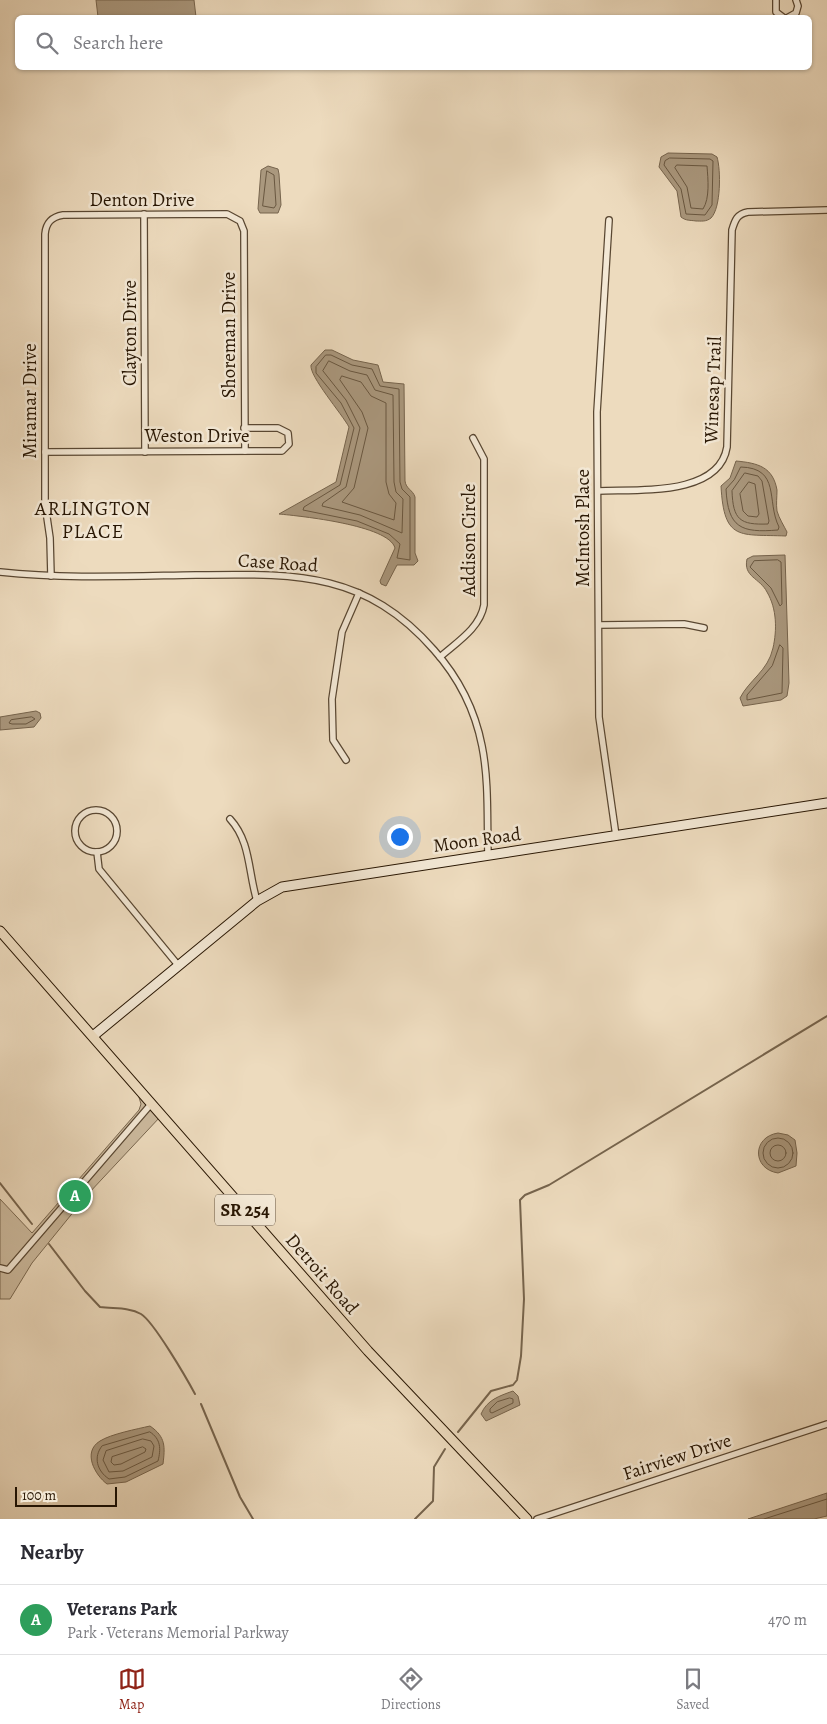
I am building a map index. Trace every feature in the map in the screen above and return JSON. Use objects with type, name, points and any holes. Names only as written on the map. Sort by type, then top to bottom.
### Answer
[{"type":"main road","name":"Detroit Road","points":[[0,931],[94,1036],[368,1351],[527,1519]]},
{"type":"street","points":[[776,0],[776,12],[781,15]]},
{"type":"street","points":[[792,15],[796,13],[798,6],[796,0]]},
{"type":"street","name":"Winesap Trail","points":[[598,491],[687,485],[707,477],[724,456],[727,442],[732,230],[736,218],[748,212],[827,210]]},
{"type":"street","name":"Clayton Drive","points":[[144,214],[145,452]]},
{"type":"street","name":"Denton Drive","points":[[46,225],[59,215],[227,214],[240,221]]},
{"type":"street","name":"McIntosh Place","points":[[609,220],[597,412],[600,724],[616,836]]},
{"type":"street","name":"Shoreman Drive","points":[[240,221],[244,231],[244,451]]},
{"type":"street","name":"Miramar Drive","points":[[46,225],[45,504],[50,543],[51,576]]},
{"type":"street","name":"Weston Drive","points":[[45,452],[282,451],[287,447],[290,440],[288,433],[281,428],[244,428]]},
{"type":"street","name":"Addison Circle","points":[[440,657],[474,627],[484,605],[484,459],[473,438]]},
{"type":"street","name":"Case Road","points":[[0,572],[51,576],[277,575],[315,579],[359,593],[398,614],[418,632],[440,657],[458,681],[467,699],[481,740],[486,777],[488,855]]},
{"type":"street","points":[[346,760],[333,740],[332,699],[342,632],[359,593]]},
{"type":"street","points":[[599,625],[684,624],[704,628]]},
{"type":"street","name":"Moon Road","points":[[94,1036],[257,901],[278,889],[295,884],[827,803]]},
{"type":"street","points":[[97,810],[110,815],[117,834],[110,846],[97,852],[84,848],[76,838],[75,831],[79,818],[90,811],[97,810]]},
{"type":"street","points":[[230,819],[244,840],[257,901]]},
{"type":"street","points":[[97,852],[99,869],[178,966]]},
{"type":"street","points":[[0,1268],[8,1270],[152,1103]]},
{"type":"street","name":"Fairview Drive","points":[[537,1519],[827,1424]]},
{"type":"shaded area","points":[[138,1094],[160,1117],[88,1194],[32,1263],[10,1299],[0,1299],[0,1199],[32,1233],[139,1110],[141,1104]]},
{"type":"water","points":[[96,0],[194,0],[196,15],[98,15]]},
{"type":"water","points":[[668,153],[712,154],[717,157],[719,171],[718,198],[717,206],[711,218],[704,221],[696,221],[686,220],[681,217],[677,191],[659,167],[661,157]]},
{"type":"water","points":[[268,166],[278,169],[281,205],[278,213],[260,213],[258,209],[261,170]]},
{"type":"water","points":[[325,350],[332,350],[353,360],[378,365],[383,382],[404,384],[405,481],[415,497],[415,553],[418,561],[414,565],[397,565],[386,586],[381,584],[380,581],[395,548],[389,540],[377,533],[343,523],[279,514],[336,482],[349,427],[320,386],[312,370],[311,365]]},
{"type":"water","points":[[736,461],[758,465],[772,476],[777,490],[777,511],[787,532],[786,536],[746,534],[737,531],[731,526],[726,517],[721,486],[730,478]]},
{"type":"water","points":[[785,555],[789,683],[787,696],[781,700],[743,706],[740,698],[771,656],[775,627],[773,605],[764,587],[747,570],[747,559],[753,556]]},
{"type":"water","points":[[36,711],[40,713],[41,718],[34,727],[0,730],[0,717]]},
{"type":"water","points":[[778,1133],[788,1135],[795,1140],[797,1153],[796,1166],[778,1173],[763,1166],[758,1153],[763,1140]]},
{"type":"water","points":[[513,1391],[518,1396],[520,1405],[486,1421],[481,1414],[487,1405],[498,1397]]},
{"type":"water","points":[[150,1426],[162,1438],[163,1464],[126,1482],[107,1484],[98,1475],[92,1463],[92,1451],[95,1446],[100,1441],[111,1436]]},
{"type":"water","points":[[827,1493],[827,1516],[814,1519],[748,1519]]},
{"type":"waterway","points":[[458,1432],[491,1391],[513,1385],[517,1380],[521,1356],[524,1299],[520,1200],[525,1195],[549,1185],[827,1016]]},
{"type":"waterway","points":[[0,1183],[32,1224]]},
{"type":"waterway","points":[[49,1244],[85,1291],[100,1307],[132,1310],[147,1319],[170,1351],[195,1394]]},
{"type":"waterway","points":[[201,1404],[240,1497],[253,1519]]},
{"type":"waterway","points":[[415,1519],[433,1501],[434,1467],[445,1449]]},
{"type":"place","name":"Veterans Park","points":[[75,1196]]},
{"type":"district","name":"ARLINGTON PLACE","points":[[93,520]]}]
